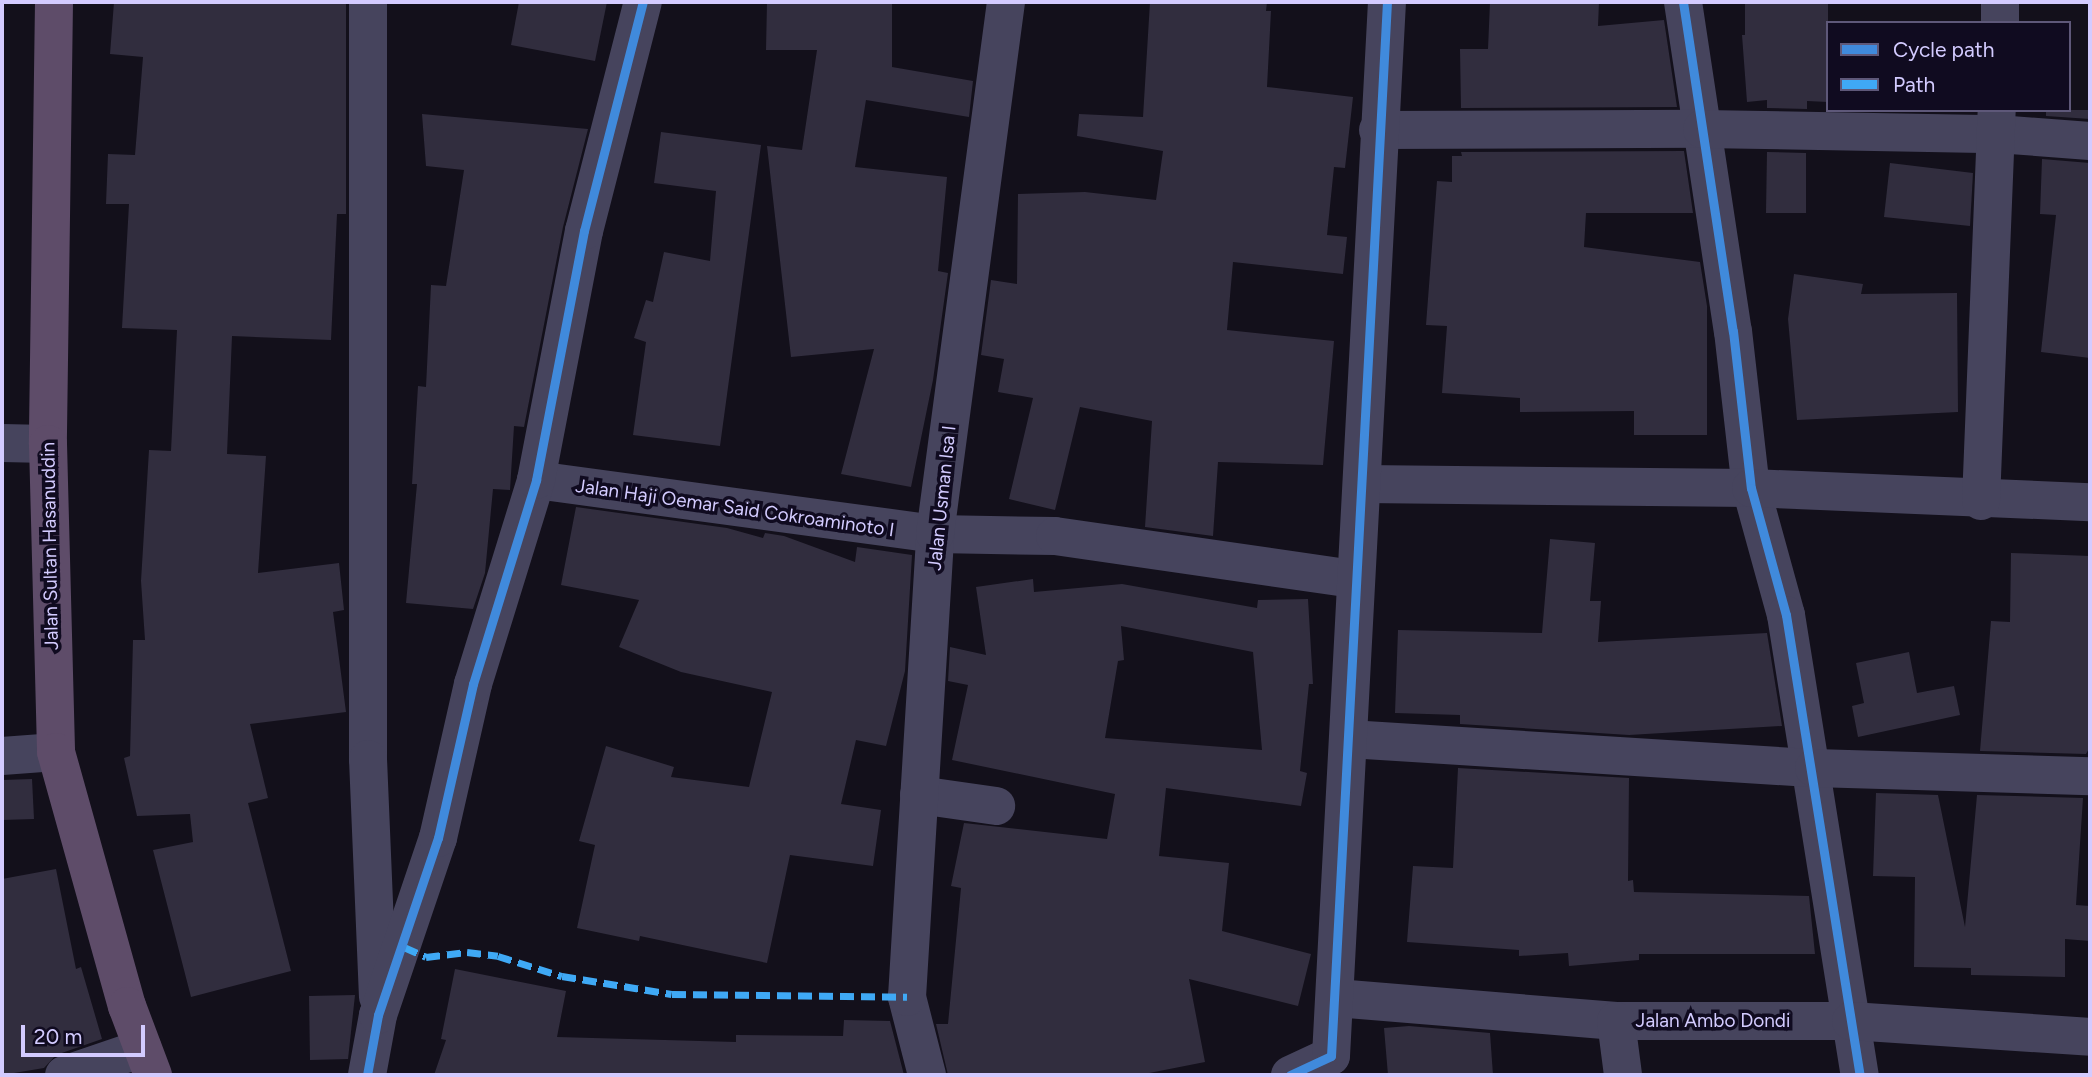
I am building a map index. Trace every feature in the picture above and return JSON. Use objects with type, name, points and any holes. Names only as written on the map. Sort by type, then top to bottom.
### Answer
[{"type":"highway","name":"Jalan Sultan Hasanuddin","points":[[54,2],[48,444],[56,752],[127,1006],[148,1062]]},
{"type":"street","points":[[368,2],[368,759],[379,1015]]},
{"type":"street","points":[[368,1075],[379,1015],[438,838],[473,684],[536,480],[584,231],[643,2]]},
{"type":"street","name":"Jalan Usman Isa I","points":[[926,1075],[907,997],[935,534],[1006,2]]},
{"type":"street","points":[[1290,1075],[1331,1066],[1355,579],[1363,484],[1378,130],[1387,2]]},
{"type":"street","points":[[1683,2],[1733,331],[1751,488],[1786,615],[1814,768],[1860,1075]]},
{"type":"street","points":[[2000,2],[2000,21]]},
{"type":"street","points":[[1378,130],[1702,129],[1997,122],[2090,141]]},
{"type":"street","points":[[1981,501],[1997,122]]},
{"type":"street","points":[[2,443],[48,444]]},
{"type":"street","name":"Jalan Haji Oemar Said Cokroaminoto I","points":[[536,480],[935,534],[1055,536],[1355,579]]},
{"type":"street","points":[[1363,484],[1751,488],[1981,501],[2090,502]]},
{"type":"street","points":[[1349,739],[1814,768],[2090,776]]},
{"type":"street","points":[[2,756],[56,752]]},
{"type":"street","points":[[919,795],[996,806]]},
{"type":"street","name":"Jalan Ambo Dondi","points":[[1336,998],[1616,1021],[1851,1021],[2090,1037]]},
{"type":"street","points":[[1616,1021],[1623,1075]]},
{"type":"street","points":[[64,1075],[148,1062]]},
{"type":"building","points":[[114,2],[346,2],[346,214],[337,214],[331,340],[232,336],[227,454],[266,456],[258,573],[339,563],[344,610],[333,612],[346,712],[250,724],[268,798],[248,803],[291,971],[191,997],[153,850],[193,842],[190,814],[137,816],[124,758],[130,756],[133,640],[145,640],[141,581],[149,450],[171,451],[177,330],[122,328],[129,204],[106,204],[108,154],[135,155],[143,57],[110,54]]},
{"type":"building","points":[[519,2],[607,2],[595,61],[511,45]]},
{"type":"building","points":[[767,2],[892,2],[892,67],[973,81],[969,117],[866,100],[855,167],[947,177],[938,271],[948,273],[933,380],[911,487],[841,474],[874,349],[791,357],[767,146],[802,150],[817,50],[766,50]]},
{"type":"building","points":[[1150,2],[1267,2],[1266,11],[1271,11],[1267,87],[1353,97],[1345,168],[1334,167],[1327,235],[1347,237],[1343,274],[1233,262],[1227,330],[1334,341],[1323,465],[1218,462],[1213,536],[1145,527],[1152,421],[1080,407],[1055,510],[1009,499],[1033,398],[998,392],[1004,359],[981,355],[991,280],[1017,284],[1018,194],[1085,192],[1156,200],[1163,151],[1077,136],[1079,114],[1143,117]]},
{"type":"building","points":[[1490,2],[1599,2],[1598,26],[1664,20],[1677,107],[1461,108],[1460,49],[1488,49]]},
{"type":"building","points":[[1745,2],[1828,2],[1826,102],[1807,101],[1807,109],[1767,108],[1767,100],[1747,102],[1742,35],[1745,35]]},
{"type":"building","points":[[2090,110],[2090,119],[2046,116],[2046,112]]},
{"type":"building","points":[[422,114],[588,129],[563,227],[524,427],[514,426],[510,490],[493,489],[485,573],[473,609],[406,603],[417,484],[412,484],[418,386],[426,387],[431,285],[446,286],[464,170],[426,166]]},
{"type":"building","points":[[661,132],[761,145],[720,446],[633,435],[646,342],[634,338],[646,300],[653,302],[664,252],[710,261],[716,191],[654,183]]},
{"type":"building","points":[[1684,151],[1693,213],[1586,213],[1584,247],[1700,262],[1707,306],[1707,435],[1634,435],[1634,411],[1520,412],[1520,398],[1442,393],[1447,326],[1426,325],[1437,181],[1452,182],[1452,156],[1462,156],[1461,152]]},
{"type":"building","points":[[1767,152],[1806,153],[1806,213],[1766,213]]},
{"type":"building","points":[[2042,159],[2090,163],[2090,358],[2041,352],[2056,215],[2040,214]]},
{"type":"building","points":[[1890,163],[1973,173],[1970,226],[1884,217]]},
{"type":"building","points":[[1794,274],[1863,284],[1861,294],[1957,293],[1958,412],[1797,420],[1788,319]]},
{"type":"building","points":[[576,507],[727,528],[763,538],[765,533],[784,536],[855,562],[857,547],[912,555],[905,671],[886,746],[856,740],[841,804],[881,810],[873,866],[790,855],[767,963],[640,936],[639,941],[577,928],[595,845],[579,841],[606,746],[674,767],[671,777],[749,787],[772,692],[681,672],[619,647],[639,600],[561,585]]},
{"type":"building","points":[[1550,539],[1595,543],[1590,601],[1601,601],[1598,642],[1767,633],[1782,726],[1629,735],[1460,724],[1460,715],[1395,713],[1398,630],[1542,633]]},
{"type":"building","points":[[2011,553],[2090,556],[2090,747],[2086,754],[1980,751],[1991,621],[2010,622]]},
{"type":"building","points":[[1033,579],[1034,592],[1122,584],[1257,608],[1258,600],[1308,599],[1313,684],[1309,684],[1300,771],[1307,773],[1301,806],[1166,788],[1159,856],[1229,863],[1222,931],[1311,954],[1298,1006],[1189,979],[1205,1062],[1139,1075],[948,1075],[936,1024],[948,1024],[961,888],[951,886],[964,823],[1107,839],[1115,794],[952,760],[968,685],[948,681],[950,647],[986,655],[976,587]],"holes":[[[1121,626],[1253,652],[1262,750],[1105,738],[1118,661],[1124,660]]]},
{"type":"building","points":[[1909,652],[1917,693],[1954,686],[1960,715],[1858,737],[1852,706],[1864,703],[1856,663]]},
{"type":"building","points":[[1458,768],[1629,778],[1628,881],[1633,880],[1634,892],[1809,896],[1815,954],[1639,954],[1639,960],[1569,966],[1568,953],[1519,956],[1519,950],[1407,942],[1413,866],[1453,868]]},
{"type":"building","points":[[32,779],[34,819],[2,820],[2,780]]},
{"type":"building","points":[[1876,793],[1938,795],[1965,927],[1977,795],[2083,798],[2076,905],[2090,906],[2090,941],[2065,939],[2065,977],[1971,975],[1971,968],[1914,967],[1915,877],[1873,876]]},
{"type":"building","points":[[56,869],[76,969],[81,967],[102,1039],[56,1055],[44,1068],[2,1075],[2,879]]},
{"type":"building","points":[[455,969],[566,991],[557,1037],[736,1042],[736,1035],[843,1036],[844,1020],[890,1021],[904,1075],[434,1075],[446,1040],[441,1039]]},
{"type":"building","points":[[355,995],[348,1059],[310,1060],[309,996]]},
{"type":"building","points":[[1409,1026],[1490,1033],[1493,1075],[1388,1075],[1384,1028]]},
{"type":"marked path","points":[[404,947],[426,957],[467,952],[498,956],[562,976],[672,994],[907,997]]},
{"type":"cycle path","points":[[367,1075],[378,1015],[438,838],[473,684],[536,480],[584,231],[643,2]]},
{"type":"cycle path","points":[[1290,1075],[1331,1056],[1387,2]]},
{"type":"cycle path","points":[[1683,2],[1733,331],[1751,488],[1786,615],[1860,1075]]}]
